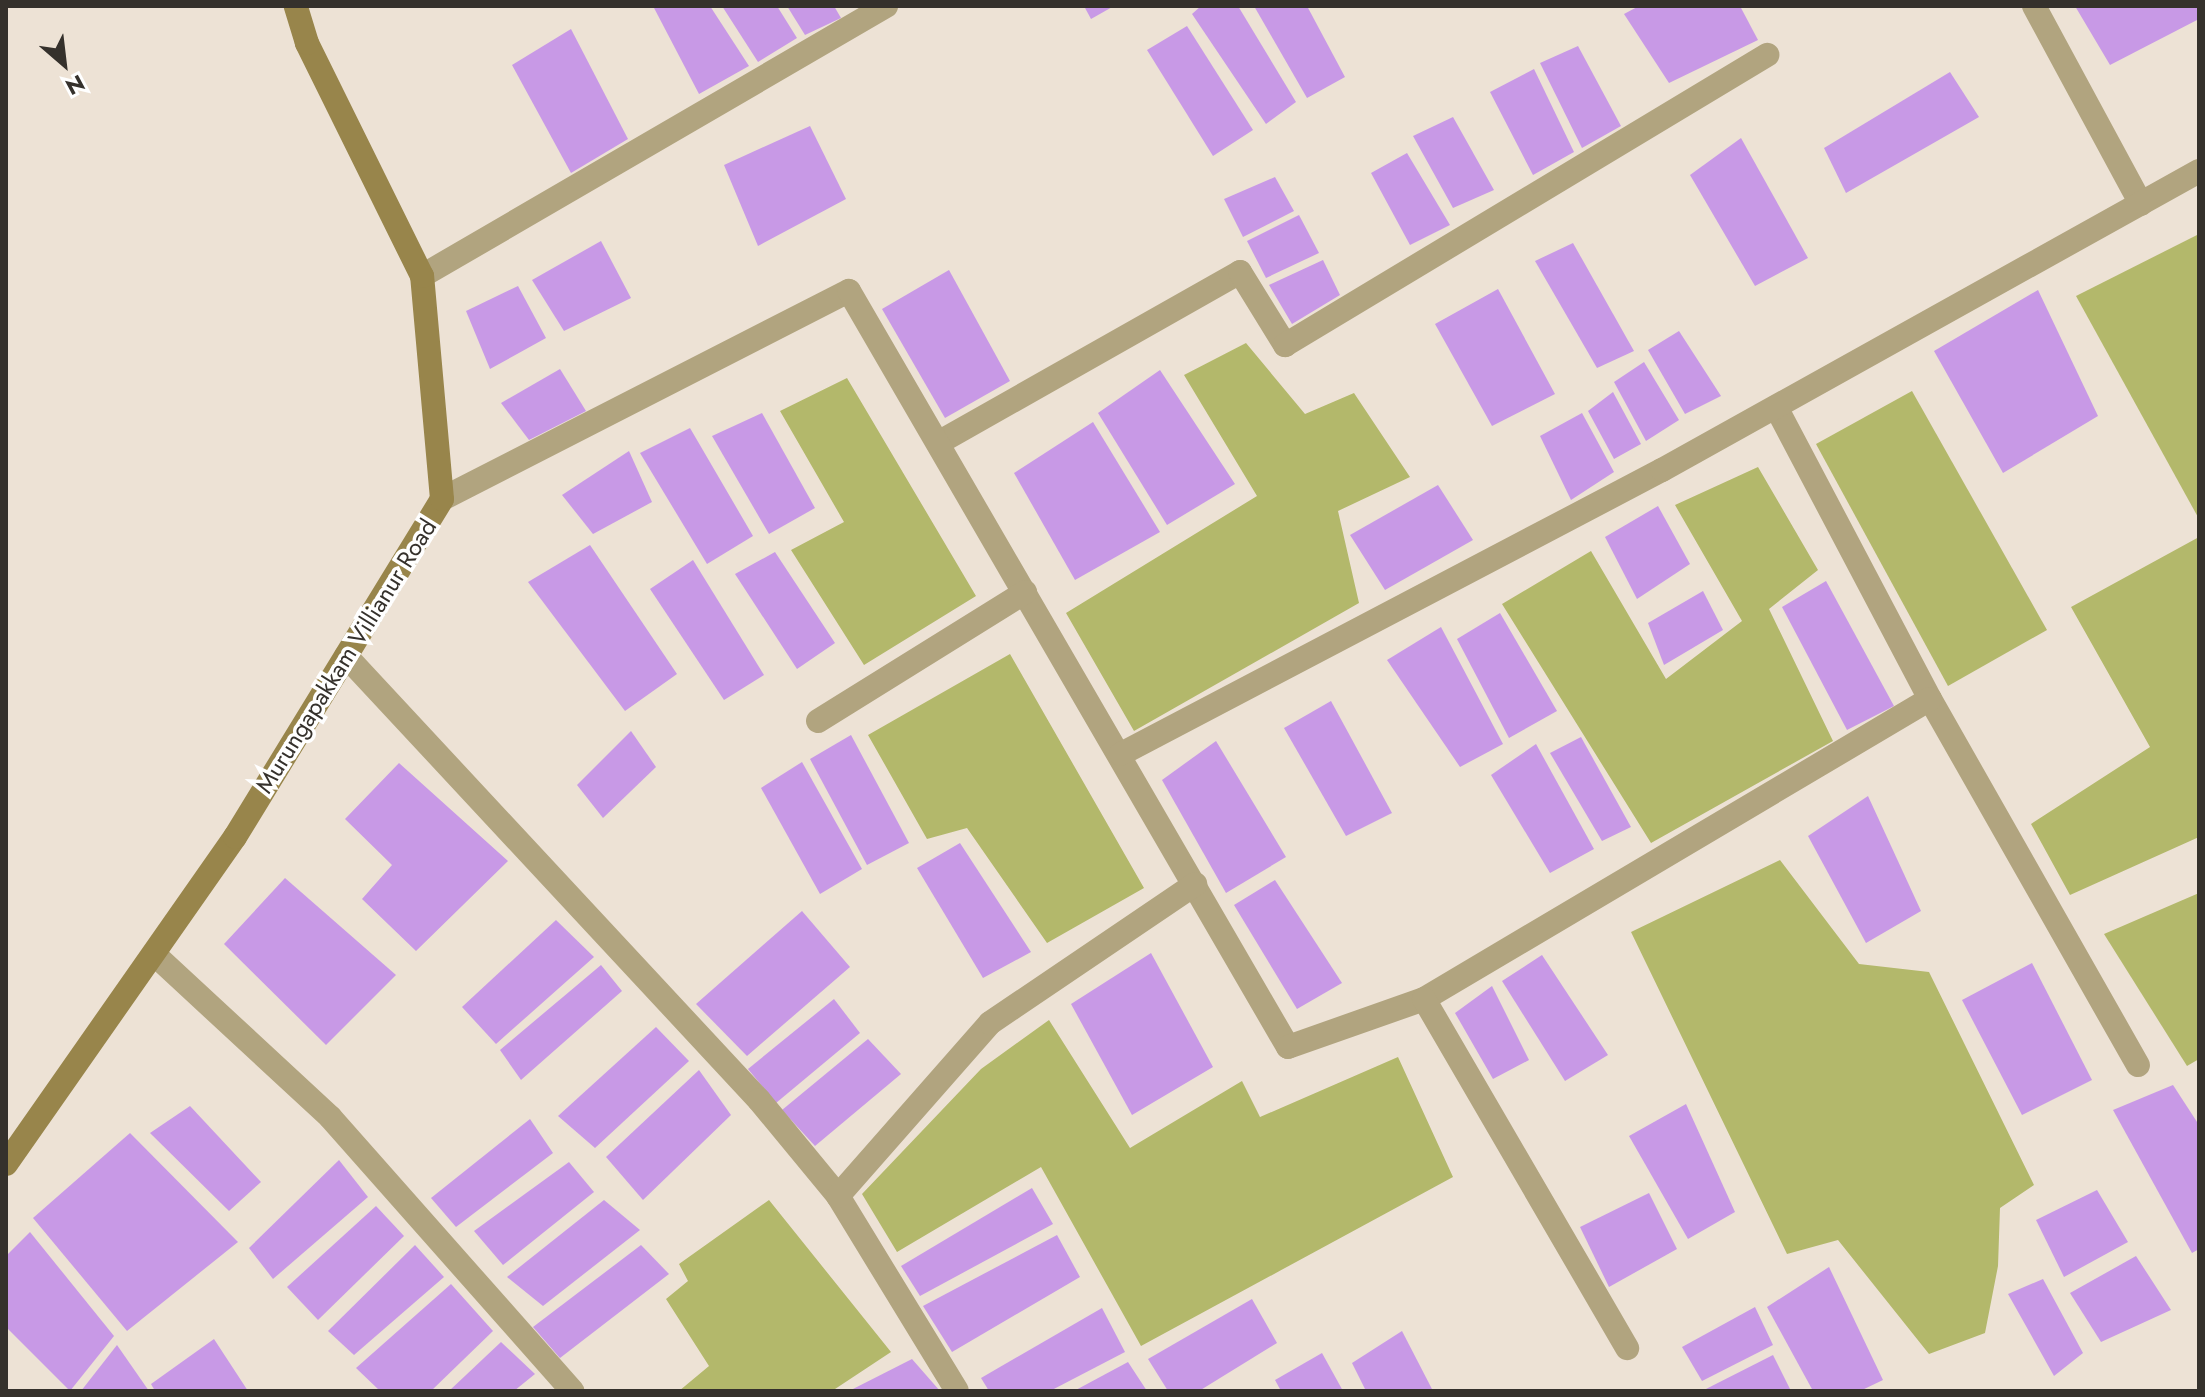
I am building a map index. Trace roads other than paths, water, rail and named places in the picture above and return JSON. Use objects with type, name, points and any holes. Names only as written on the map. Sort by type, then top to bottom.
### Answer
[{"type":"main road","name":"Murungapakkam Villianur Road","points":[[6,1164],[235,837],[442,499],[422,276],[307,43],[296,6]]},
{"type":"street","points":[[422,276],[886,6]]},
{"type":"street","points":[[2034,6],[2141,204]]},
{"type":"street","points":[[938,443],[1240,272],[1285,345],[1767,55]]},
{"type":"street","points":[[1121,754],[1776,407],[2199,171]]},
{"type":"street","points":[[442,499],[849,291],[1121,754],[1288,1047],[1424,999],[1930,699]]},
{"type":"street","points":[[1776,407],[1930,699],[2138,1065]]},
{"type":"street","points":[[818,721],[1025,592]]},
{"type":"street","points":[[346,656],[759,1100],[838,1196],[957,1391]]},
{"type":"street","points":[[838,1196],[990,1023],[1195,884]]},
{"type":"street","points":[[154,954],[330,1117],[572,1391]]},
{"type":"street","points":[[1424,999],[1627,1348]]}]
